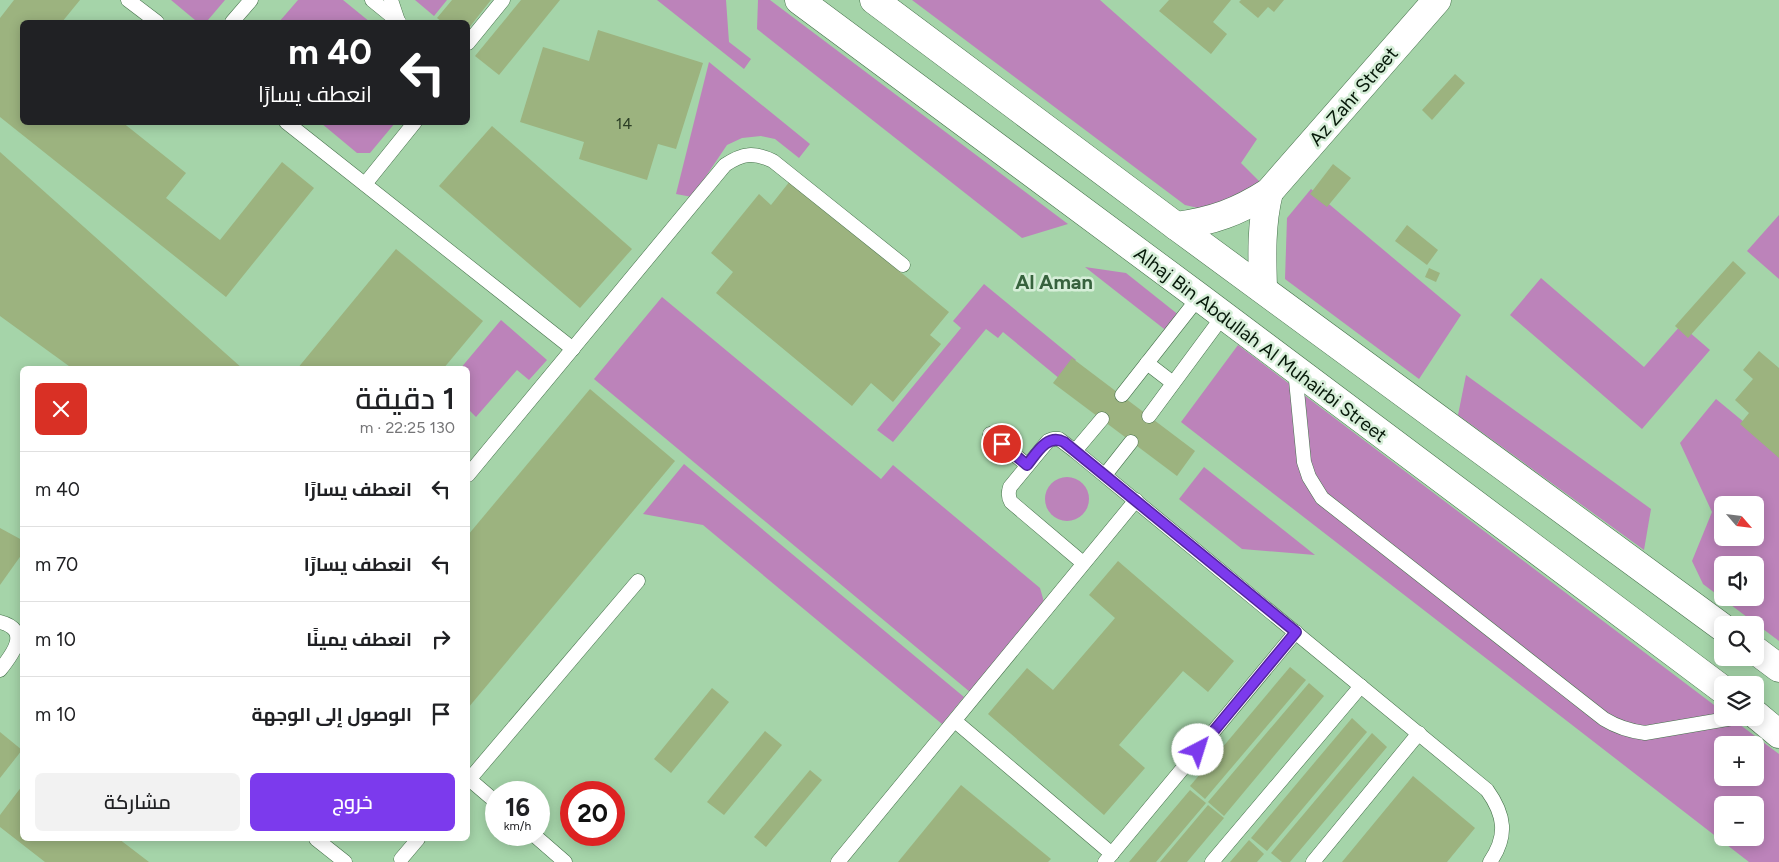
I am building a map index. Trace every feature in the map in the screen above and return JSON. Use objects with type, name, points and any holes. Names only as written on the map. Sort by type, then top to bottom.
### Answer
[{"type":"street","name":"Alhaj Bin Abdullah Al Muhairbi Street","points":[[799,0],[1199,296],[1223,316],[1714,684]]},
{"type":"street","points":[[874,0],[1176,226],[1263,288],[1714,621]]},
{"type":"street","name":"Az Zahr Street","points":[[1176,226],[1201,223],[1225,216],[1248,206],[1269,192],[1437,0]]},
{"type":"street","name":"Az Zahr Street","points":[[1263,288],[1262,238],[1264,214],[1269,192]]},
{"type":"street","points":[[1764,657],[1779,668]]},
{"type":"street","points":[[1764,714],[1779,706]]},
{"type":"street","points":[[1764,722],[1779,734]]},
{"type":"lane","points":[[128,0],[154,20]]},
{"type":"lane","points":[[234,20],[251,0]]},
{"type":"lane","points":[[372,0],[397,20]]},
{"type":"lane","points":[[391,0],[398,20]]},
{"type":"lane","points":[[470,41],[503,0]]},
{"type":"lane","points":[[290,125],[573,349]]},
{"type":"lane","points":[[365,184],[413,125]]},
{"type":"lane","points":[[470,473],[725,165],[736,158],[748,155],[762,156],[773,161],[903,265]]},
{"type":"lane","points":[[1122,395],[1199,296]]},
{"type":"lane","points":[[1149,416],[1223,316]]},
{"type":"lane","points":[[1147,363],[1173,384]]},
{"type":"lane","points":[[1295,369],[1304,462],[1309,477],[1322,498],[1604,719],[1618,727],[1632,732],[1645,733],[1714,721]]},
{"type":"lane","points":[[1075,451],[1102,419]]},
{"type":"lane","points":[[990,434],[1027,465]]},
{"type":"lane","points":[[1083,563],[1012,502],[1008,492],[1027,465],[1048,441],[1053,439],[1064,442],[1136,500],[1487,790],[1497,803],[1502,818],[1502,835],[1498,851],[1490,862]]},
{"type":"lane","points":[[1105,475],[1131,442]]},
{"type":"lane","points":[[838,862],[1136,500]]},
{"type":"lane","points":[[470,778],[638,581]]},
{"type":"lane","points":[[0,622],[11,627],[18,642],[14,653],[0,670]]},
{"type":"lane","points":[[955,721],[1109,858],[1296,632]]},
{"type":"lane","points":[[1212,862],[1361,686]]},
{"type":"lane","points":[[1313,862],[1419,733]]},
{"type":"lane","points":[[470,782],[485,793]]},
{"type":"lane","points":[[319,841],[345,862]]},
{"type":"lane","points":[[401,859],[416,841]]},
{"type":"lane","points":[[547,846],[565,862]]},
{"type":"shaded area","points":[[171,0],[225,0],[208,20],[195,20]]},
{"type":"shaded area","points":[[298,0],[343,0],[368,20],[281,20]]},
{"type":"shaded area","points":[[415,0],[447,0],[434,16]]},
{"type":"shaded area","points":[[657,0],[726,0],[729,42],[751,59],[744,69]]},
{"type":"shaded area","points":[[758,0],[770,0],[1068,224],[1022,238],[757,29]]},
{"type":"shaded area","points":[[912,0],[1100,0],[1257,139],[1241,163],[1260,182],[1211,211],[1185,205]]},
{"type":"shaded area","points":[[709,62],[810,144],[799,158],[775,139],[761,136],[742,138],[727,145],[692,197],[676,194]]},
{"type":"shaded area","points":[[323,125],[393,125],[370,153],[357,153]]},
{"type":"shaded area","points":[[1311,189],[1461,315],[1419,379],[1285,279],[1287,218]]},
{"type":"shaded area","points":[[1779,215],[1779,279],[1747,251]]},
{"type":"shaded area","points":[[1085,267],[1126,273],[1180,316],[1168,332]]},
{"type":"shaded area","points":[[1541,278],[1644,367],[1681,325],[1710,350],[1642,429],[1510,315]]},
{"type":"shaded area","points":[[984,284],[1076,360],[1060,379],[1003,332],[998,338],[986,329],[893,442],[877,430],[961,328],[953,321]]},
{"type":"shaded area","points":[[662,297],[881,479],[893,465],[1040,588],[1044,602],[970,692],[594,379]]},
{"type":"shaded area","points":[[501,320],[547,360],[529,380],[517,370],[476,417],[470,411],[470,366],[463,366]]},
{"type":"shaded area","points":[[1238,345],[1714,705],[1714,726],[1742,726],[1755,736],[1714,736],[1714,786],[1764,786],[1764,743],[1779,754],[1779,862],[1749,862],[1728,846],[1764,846],[1764,796],[1714,796],[1714,835],[1181,422]]},
{"type":"shaded area","points":[[1466,375],[1651,509],[1644,550],[1458,415]]},
{"type":"shaded area","points":[[1716,399],[1779,451],[1779,641],[1764,630],[1764,616],[1746,616],[1732,606],[1764,606],[1764,556],[1714,556],[1714,592],[1703,584],[1692,561],[1712,512],[1680,443]]},
{"type":"shaded area","points":[[684,464],[964,697],[942,724],[703,525],[643,514]]},
{"type":"shaded area","points":[[1204,467],[1315,555],[1242,549],[1179,499]]},
{"type":"shaded area","points":[[1071,477],[1083,483],[1088,490],[1088,508],[1083,515],[1076,520],[1063,521],[1055,518],[1048,511],[1045,495],[1048,487],[1055,480]]},
{"type":"building","points":[[14,0],[80,0],[64,20],[20,20],[20,125],[126,125],[186,173],[166,198],[220,240],[282,162],[314,188],[226,297],[0,117],[0,18]]},
{"type":"building","points":[[452,0],[491,0],[470,26],[470,20],[440,20],[437,18]]},
{"type":"building","points":[[521,0],[560,0],[499,75],[475,56]]},
{"type":"building","points":[[1169,0],[1231,0],[1213,22],[1227,34],[1211,54],[1159,11]]},
{"type":"building","points":[[1241,0],[1284,0],[1274,12],[1268,7],[1258,18],[1239,2]]},
{"type":"building","points":[[598,30],[703,63],[676,149],[658,144],[647,180],[579,159],[584,142],[520,122],[543,47],[589,61]]},
{"type":"building","points":[[1455,74],[1465,83],[1432,120],[1422,110]]},
{"type":"building","points":[[492,126],[632,249],[580,308],[439,186]]},
{"type":"building","points":[[0,152],[240,366],[69,366],[0,316]]},
{"type":"building","points":[[1333,164],[1351,178],[1327,207],[1310,194]]},
{"type":"building","points":[[790,181],[949,312],[930,335],[941,344],[893,402],[871,383],[852,406],[716,293],[733,272],[711,253],[759,194],[771,205]]},
{"type":"building","points":[[1407,225],[1438,250],[1427,265],[1395,241]]},
{"type":"building","points":[[396,249],[483,321],[446,366],[299,366]]},
{"type":"building","points":[[1733,261],[1746,273],[1688,338],[1675,326]]},
{"type":"building","points":[[1429,268],[1440,273],[1436,282],[1425,277]]},
{"type":"building","points":[[1759,351],[1779,368],[1779,458],[1740,424],[1749,413],[1735,400],[1753,379],[1743,370]]},
{"type":"building","points":[[1072,358],[1195,451],[1177,476],[1053,383]]},
{"type":"building","points":[[590,389],[675,461],[470,706],[470,533]]},
{"type":"building","points":[[0,528],[20,539],[20,557],[0,585]]},
{"type":"building","points":[[1118,561],[1234,661],[1208,692],[1183,671],[1119,745],[1145,768],[1104,815],[988,714],[1027,668],[1053,690],[1115,618],[1089,595]]},
{"type":"building","points":[[1290,667],[1306,680],[1205,799],[1190,786]]},
{"type":"building","points":[[1309,683],[1324,696],[1224,816],[1208,802]]},
{"type":"building","points":[[712,688],[729,702],[671,773],[654,759]]},
{"type":"building","points":[[1352,718],[1367,732],[1267,851],[1251,838]]},
{"type":"building","points":[[765,731],[782,745],[724,815],[707,802]]},
{"type":"building","points":[[0,732],[20,748],[20,753],[0,778]]},
{"type":"building","points":[[1372,733],[1387,747],[1290,862],[1282,862],[1271,853]]},
{"type":"building","points":[[810,770],[822,780],[766,847],[754,837]]},
{"type":"building","points":[[1413,776],[1475,828],[1447,862],[1342,862]]},
{"type":"building","points":[[961,785],[1051,859],[1048,862],[898,862]]},
{"type":"building","points":[[20,789],[20,841],[122,841],[149,862],[45,862],[0,827],[0,815]]},
{"type":"building","points":[[1190,790],[1206,803],[1156,862],[1129,862]]},
{"type":"building","points":[[1208,805],[1224,818],[1187,862],[1160,862]]},
{"type":"building","points":[[1249,840],[1264,854],[1257,862],[1230,862]]},
{"type":"district","name":"Al Aman","points":[[1054,282]]},
{"type":"route","points":[[1002,444],[1027,465],[1048,441],[1059,439],[1064,442],[1296,632],[1198,750]]}]
